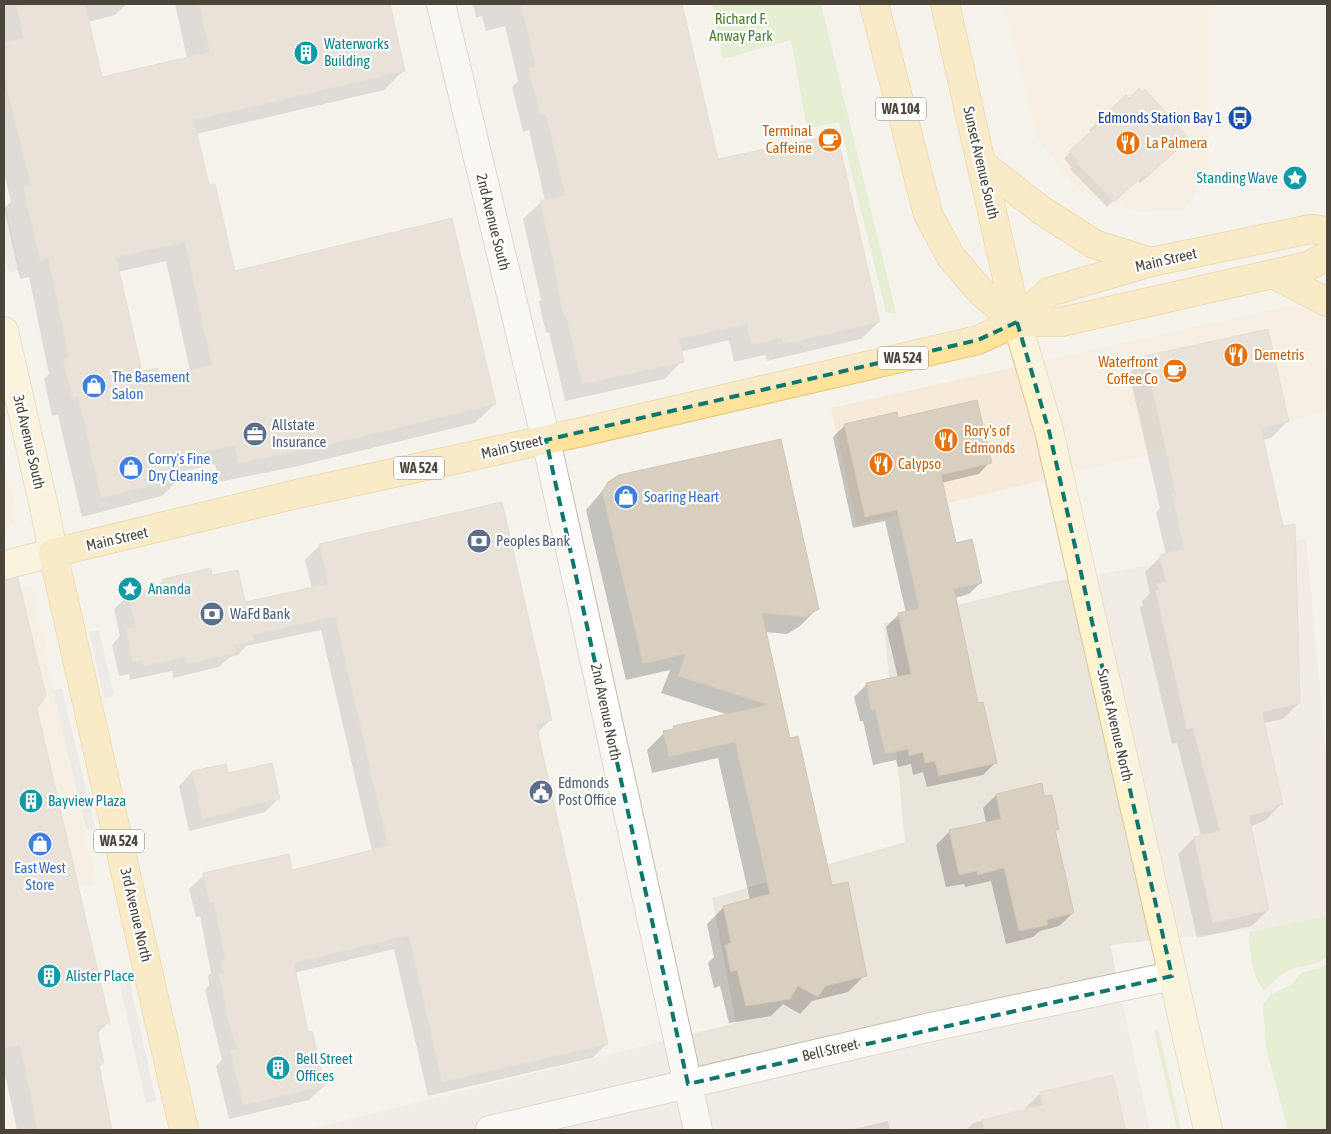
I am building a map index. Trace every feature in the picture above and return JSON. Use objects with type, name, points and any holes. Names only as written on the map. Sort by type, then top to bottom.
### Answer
[{"type":"main road","name":"WA 104","points":[[874,4],[928,214],[952,257],[981,292],[1016,322]]},
{"type":"main road","name":"Sunset Avenue South","points":[[945,4],[1016,322]]},
{"type":"main road","points":[[982,164],[1041,210],[1094,244],[1151,262]]},
{"type":"main road","name":"Main Street","points":[[53,553],[297,494],[546,440],[978,340],[1016,322],[1049,292],[1151,262],[1312,229],[1327,231]]},
{"type":"main road","name":"Main Street","points":[[1016,322],[1061,322],[1308,266],[1327,256]]},
{"type":"main road","points":[[1273,274],[1327,302]]},
{"type":"main road","name":"3rd Avenue North","points":[[53,553],[184,1130]]},
{"type":"street","name":"2nd Avenue South","points":[[441,4],[546,440]]},
{"type":"street","name":"Sunset Avenue North","points":[[1016,322],[1049,431],[1208,1130]]},
{"type":"street","name":"3rd Avenue South","points":[[4,331],[53,553]]},
{"type":"street","name":"2nd Avenue North","points":[[546,440],[698,1130]]},
{"type":"street","name":"Main Street","points":[[4,565],[53,553]]},
{"type":"street","name":"Bell Street","points":[[490,1130],[931,1027],[1172,976]]},
{"type":"highlighted area","points":[[1017,322],[1049,431],[1172,976],[688,1084],[546,440],[978,340]]},
{"type":"shaded area","points":[[1003,4],[1209,4],[1209,174],[1183,210],[1138,212],[1080,191],[1036,137]]},
{"type":"shaded area","points":[[4,199],[20,270],[9,273],[4,251]]},
{"type":"shaded area","points":[[1325,298],[1326,412],[857,525],[831,408]]},
{"type":"shaded area","points":[[4,462],[16,515],[4,538]]},
{"type":"shaded area","points":[[1306,539],[1327,766],[1327,922],[1110,945],[1150,1130],[307,1130],[736,1023],[712,898],[905,842],[884,623],[1052,582]]},
{"type":"shaded area","points":[[32,586],[96,884],[4,904],[4,592]]},
{"type":"shaded area","points":[[99,630],[114,695],[104,698],[89,632]]},
{"type":"shaded area","points":[[62,688],[95,828],[86,830],[53,690]]},
{"type":"shaded area","points":[[127,970],[156,1100],[146,1103],[117,972]]},
{"type":"green space","name":"Richard F. Anway Park","points":[[712,4],[821,4],[896,313],[886,312],[839,122],[807,129],[791,40],[723,59]]},
{"type":"green space","points":[[1327,916],[1327,957],[1314,964],[1295,968],[1287,972],[1264,990],[1256,978],[1249,932]]},
{"type":"green space","points":[[1327,963],[1327,1130],[1288,1130],[1266,1048],[1263,1005],[1270,995],[1292,984],[1302,972],[1319,969]]},
{"type":"green space","points":[[1158,1028],[1181,1130],[1177,1130],[1154,1030]]},
{"type":"building","points":[[16,4],[85,4],[102,77],[210,52],[199,4],[390,4],[405,71],[194,120],[209,185],[215,184],[235,271],[452,218],[496,404],[315,448],[238,463],[235,445],[178,458],[183,477],[101,498],[78,396],[72,397],[63,359],[69,357],[48,258],[40,260],[23,187],[31,186],[4,77],[4,42],[23,38]],"holes":[[[185,242],[212,365],[159,376],[158,368],[142,371],[116,257]]]},
{"type":"building","points":[[521,4],[682,4],[718,159],[837,134],[880,322],[784,344],[782,338],[751,345],[747,324],[679,339],[684,362],[582,384],[566,315],[564,316],[556,283],[558,283],[540,201],[565,195],[546,114],[540,115],[529,68],[536,67]]},
{"type":"building","points":[[1139,88],[1142,92],[1145,89],[1187,136],[1174,148],[1177,150],[1147,177],[1144,175],[1114,202],[1076,162],[1078,161],[1069,151],[1097,126],[1095,123],[1126,95],[1129,98]]},
{"type":"building","points":[[1268,329],[1289,422],[1261,428],[1283,526],[1295,524],[1300,703],[1262,712],[1283,804],[1274,806],[1275,809],[1249,816],[1269,910],[1213,923],[1194,837],[1220,831],[1193,727],[1187,729],[1156,591],[1159,590],[1157,584],[1166,582],[1160,555],[1184,549],[1172,494],[1176,494],[1145,356]]},
{"type":"building","points":[[977,400],[992,463],[941,475],[956,543],[972,539],[982,583],[954,589],[978,703],[983,702],[997,763],[939,776],[935,761],[925,763],[923,752],[909,756],[908,749],[885,754],[875,709],[871,710],[866,683],[911,674],[898,613],[919,609],[897,510],[865,517],[844,424],[897,412],[898,418]]},
{"type":"building","points":[[781,439],[819,609],[805,617],[762,613],[790,738],[798,736],[832,885],[848,882],[867,976],[825,986],[818,997],[798,986],[790,999],[746,1006],[737,970],[731,972],[725,945],[731,943],[723,906],[770,894],[735,742],[669,757],[663,731],[674,729],[673,726],[768,705],[678,676],[685,654],[643,664],[602,492],[608,482],[619,475]]},
{"type":"building","points":[[502,502],[552,720],[536,724],[608,1044],[442,1082],[409,935],[294,963],[308,1032],[312,1031],[325,1086],[243,1105],[230,1050],[237,1049],[231,1032],[219,974],[224,973],[221,961],[225,960],[214,903],[210,903],[203,873],[289,854],[292,870],[388,846],[335,616],[252,635],[254,641],[233,645],[235,653],[187,664],[186,657],[144,666],[143,660],[133,662],[126,629],[136,627],[128,594],[164,586],[163,579],[211,568],[212,575],[238,570],[245,602],[328,584],[319,544]]},
{"type":"building","points":[[18,578],[46,696],[37,709],[110,1023],[96,1026],[104,1063],[99,1065],[112,1130],[38,1130],[20,1044],[4,1048],[4,580]]},
{"type":"building","points":[[272,763],[280,799],[236,808],[236,811],[202,819],[192,771],[226,764],[228,773]]},
{"type":"building","points":[[1042,783],[1044,796],[1052,795],[1059,829],[1055,830],[1074,913],[1046,920],[1048,925],[1019,931],[1004,868],[978,875],[977,871],[959,875],[949,830],[1001,819],[996,794]]},
{"type":"building","points":[[1113,1075],[1126,1130],[984,1130],[982,1120],[1043,1105],[1040,1092]]},
{"type":"place","name":"Waterworks Building","points":[[306,53]]},
{"type":"place","name":"Edmonds Station Bay 1","points":[[1240,118]]},
{"type":"place","name":"Terminal Caffeine","points":[[830,140]]},
{"type":"place","name":"La Palmera","points":[[1128,143]]},
{"type":"place","name":"Standing Wave","points":[[1295,178]]},
{"type":"place","name":"Demetris","points":[[1236,355]]},
{"type":"place","name":"Waterfront Coffee Co","points":[[1175,371]]},
{"type":"place","name":"The Basement Salon","points":[[94,386]]},
{"type":"place","name":"Allstate Insurance","points":[[255,434]]},
{"type":"place","name":"Rory's of Edmonds","points":[[946,440]]},
{"type":"place","name":"Calypso","points":[[881,464]]},
{"type":"place","name":"Corry's Fine Dry Cleaning","points":[[131,468]]},
{"type":"place","name":"Soaring Heart","points":[[626,497]]},
{"type":"place","name":"Peoples Bank","points":[[479,541]]},
{"type":"place","name":"Ananda","points":[[130,589]]},
{"type":"place","name":"WaFd Bank","points":[[212,614]]},
{"type":"place","name":"Edmonds Post Office","points":[[541,792]]},
{"type":"place","name":"Bayview Plaza","points":[[31,801]]},
{"type":"place","name":"East West Store","points":[[40,844]]},
{"type":"place","name":"Alister Place","points":[[49,976]]},
{"type":"place","name":"Bell Street Offices","points":[[278,1068]]}]
